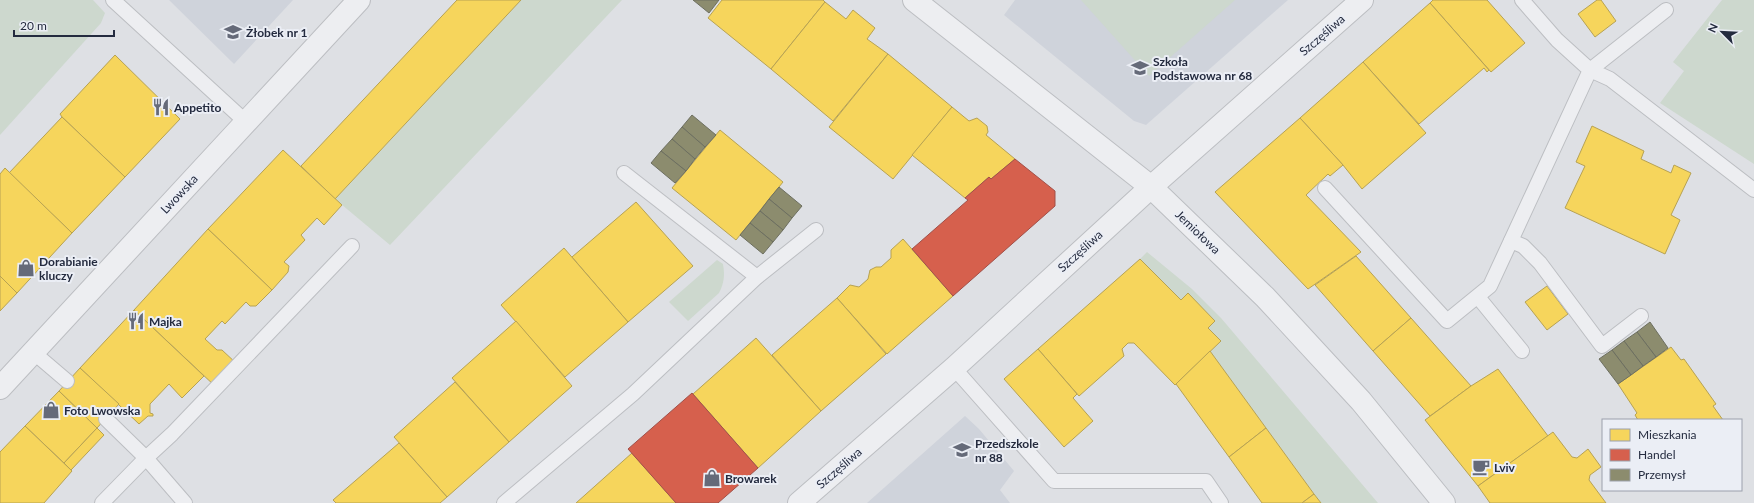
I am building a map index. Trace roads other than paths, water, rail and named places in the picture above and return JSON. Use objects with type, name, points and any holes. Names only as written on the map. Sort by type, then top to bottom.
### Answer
[{"type":"street","name":"Lwowska","points":[[0,388],[359,0]]},
{"type":"street","name":"Jemiołowa","points":[[914,0],[1151,187],[1265,297],[1350,390],[1444,503]]},
{"type":"street","name":"Szczęśliwa","points":[[799,503],[954,368],[1151,187],[1362,0]]},
{"type":"lane","points":[[113,0],[246,122]]},
{"type":"lane","points":[[1522,0],[1557,40],[1590,70],[1610,79],[1754,190]]},
{"type":"lane","points":[[1325,188],[1447,321],[1490,286],[1590,70],[1666,10]]},
{"type":"lane","points":[[624,173],[757,277]]},
{"type":"lane","points":[[504,503],[633,394],[757,277],[816,230]]},
{"type":"lane","points":[[1511,241],[1523,246],[1540,263],[1602,346],[1641,316]]},
{"type":"lane","points":[[102,503],[172,434],[352,246]]},
{"type":"lane","points":[[1478,297],[1522,352]]},
{"type":"lane","points":[[33,352],[67,381]]},
{"type":"lane","points":[[954,368],[1054,481],[1206,481],[1221,503]]},
{"type":"lane","points":[[106,419],[146,458],[185,503]]},
{"type":"place","name":"Żłobek nr 1","points":[[233,32]]},
{"type":"place","name":"Szkoła Podstawowa nr 68","points":[[1140,68]]},
{"type":"place","name":"Appetito","points":[[161,107]]},
{"type":"place","name":"Dorabianie kluczy","points":[[26,268]]},
{"type":"place","name":"Majka","points":[[136,321]]},
{"type":"place","name":"Foto Lwowska","points":[[51,410]]},
{"type":"place","name":"Przedszkole nr 88","points":[[962,450]]},
{"type":"place","name":"Lviv","points":[[1481,467]]},
{"type":"place","name":"Browarek","points":[[712,478]]}]
